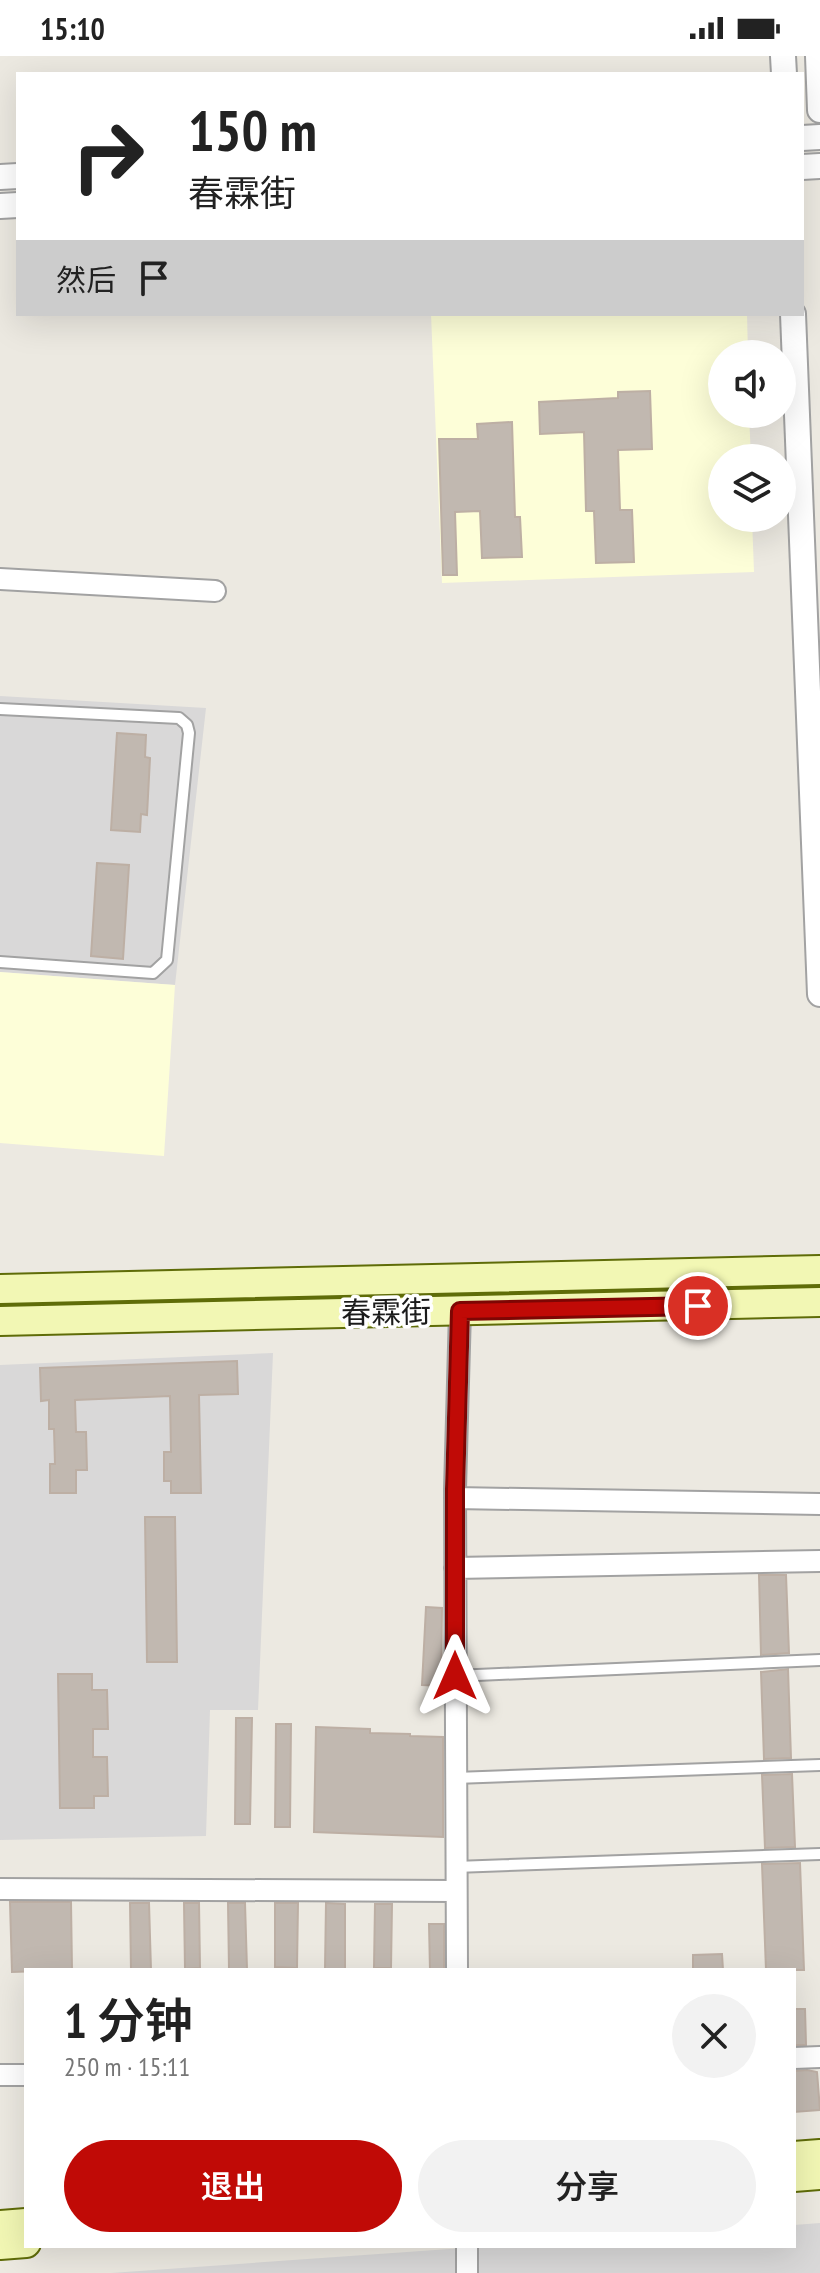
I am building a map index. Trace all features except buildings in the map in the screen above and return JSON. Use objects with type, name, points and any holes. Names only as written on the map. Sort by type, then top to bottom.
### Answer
[{"type":"main road","name":"春霖街","points":[[0,1289],[820,1270]]},
{"type":"main road","name":"春霖街","points":[[0,1321],[820,1302]]},
{"type":"main road","points":[[796,2156],[820,2154]]},
{"type":"main road","points":[[796,2177],[820,2175]]},
{"type":"main road","points":[[0,2225],[24,2223]]},
{"type":"main road","points":[[0,2245],[24,2243]]},
{"type":"street","points":[[818,56],[820,110]]},
{"type":"street","points":[[793,316],[820,994]]},
{"type":"street","points":[[0,579],[215,591]]},
{"type":"street","points":[[457,1968],[455,1498],[460,1311]]},
{"type":"street","points":[[455,1498],[820,1504]]},
{"type":"street","points":[[455,1568],[820,1561]]},
{"type":"street","points":[[0,1889],[455,1891]]},
{"type":"street","points":[[796,2058],[820,2057]]},
{"type":"street","points":[[0,2075],[24,2075]]},
{"type":"street","points":[[467,2248],[467,2273]]},
{"type":"lane","points":[[0,709],[179,718],[187,725],[189,733],[167,960],[160,969],[153,973],[0,962]]},
{"type":"lane","points":[[455,1676],[820,1660]]},
{"type":"lane","points":[[455,1778],[820,1765]]},
{"type":"lane","points":[[455,1867],[820,1854]]},
{"type":"shaded area","points":[[431,316],[747,316],[748,340],[708,340],[708,428],[750,428],[750,444],[708,444],[708,532],[753,532],[754,572],[442,583]]},
{"type":"shaded area","points":[[0,696],[206,708],[175,985],[0,972]]},
{"type":"shaded area","points":[[0,972],[175,985],[164,1156],[0,1143]]},
{"type":"shaded area","points":[[273,1353],[258,1710],[210,1710],[206,1836],[0,1840],[0,1365]]},
{"type":"shaded area","points":[[820,2223],[820,2273],[111,2273],[464,2248],[796,2248],[796,2225]]},
{"type":"route","points":[[455,1676],[455,1489],[460,1311],[698,1306]]}]
